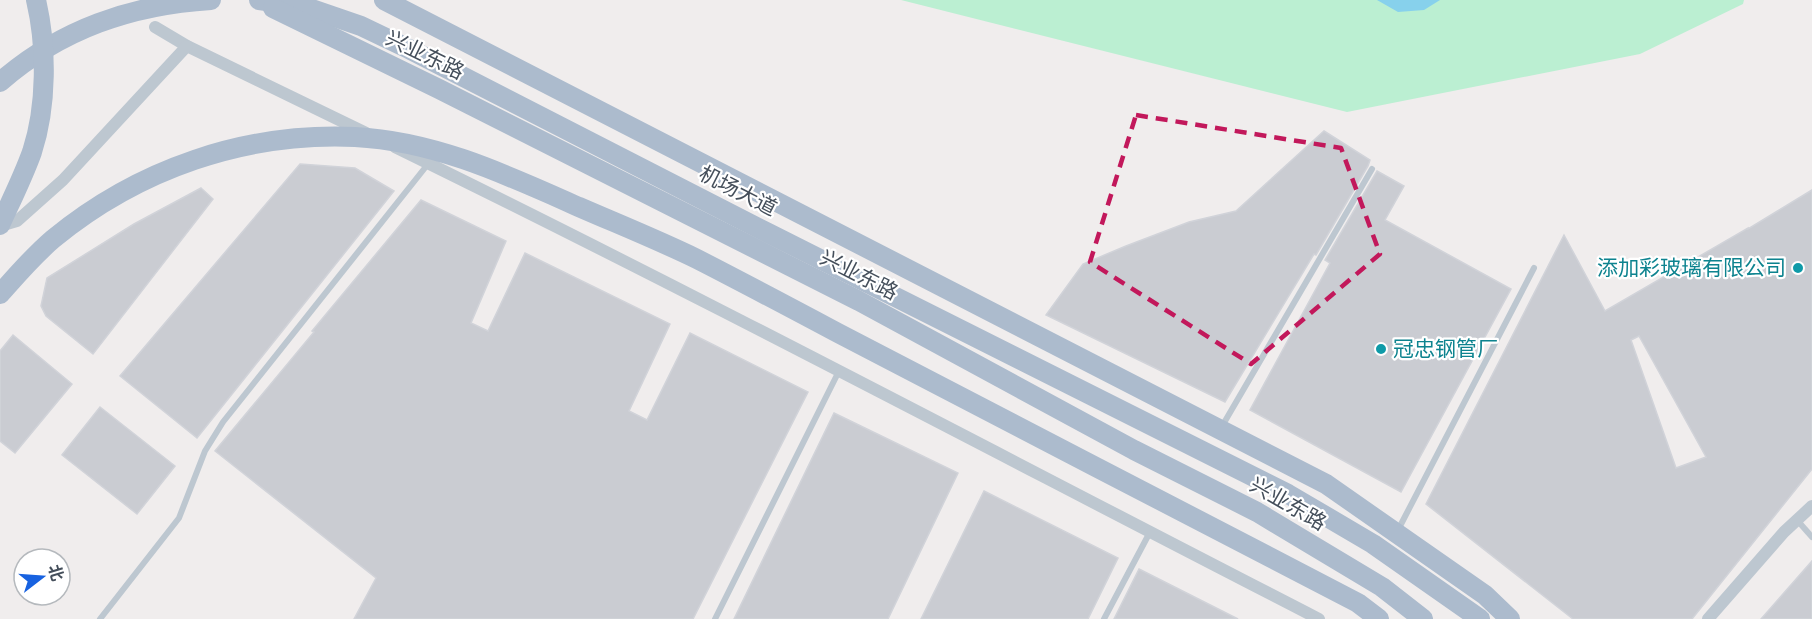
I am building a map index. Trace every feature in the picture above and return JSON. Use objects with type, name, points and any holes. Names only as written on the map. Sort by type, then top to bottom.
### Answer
[{"type":"main road","points":[[0,225],[21,182],[33,150],[39,120],[44,64],[36,0]]},
{"type":"main road","points":[[0,82],[20,65],[83,28],[158,5],[211,0]]},
{"type":"main road","name":"机场大道","points":[[258,0],[303,6],[361,26],[1288,494],[1373,544],[1480,619]]},
{"type":"main road","name":"兴业东路","points":[[258,0],[848,296],[1134,450],[1257,512],[1382,587],[1423,619]]},
{"type":"main road","name":"兴业东路","points":[[384,0],[1326,484],[1485,595],[1510,619]]},
{"type":"main road","points":[[0,294],[52,240],[92,211],[140,182],[192,160],[236,147],[320,136],[360,138],[435,150],[483,165],[695,259],[1347,597],[1379,619]]},
{"type":"street","points":[[155,27],[187,46],[526,211],[1319,619]]},
{"type":"street","points":[[0,225],[17,221],[63,180],[187,46]]},
{"type":"street","points":[[1708,619],[1784,532],[1812,506]]},
{"type":"lane","points":[[100,619],[179,518],[205,451],[223,422],[429,164]]},
{"type":"lane","points":[[1220,430],[1372,170]]},
{"type":"lane","points":[[1396,533],[1534,268]]},
{"type":"lane","points":[[715,619],[840,371]]},
{"type":"lane","points":[[1797,520],[1812,537]]},
{"type":"lane","points":[[1104,619],[1150,531]]},
{"type":"highlighted area","points":[[1136,115],[1341,148],[1380,254],[1251,364],[1090,262]]},
{"type":"green space","points":[[901,0],[1744,0],[1743,4],[1640,54],[1347,112]]},
{"type":"water","points":[[1377,0],[1440,0],[1424,10],[1398,12]]},
{"type":"building","points":[[1324,131],[1370,160],[1368,166],[1225,402],[1046,315],[1083,264],[1189,222],[1236,211]]},
{"type":"building","points":[[300,164],[355,168],[394,191],[197,438],[120,376]]},
{"type":"building","name":"冠忠钢管厂","points":[[1377,171],[1404,186],[1385,220],[1511,289],[1401,492],[1250,410],[1330,263],[1325,260]]},
{"type":"building","points":[[201,188],[213,199],[93,354],[46,316],[41,306],[47,278],[134,224]]},
{"type":"building","points":[[1812,190],[1812,469],[1692,619],[1573,619],[1426,504],[1564,235],[1605,311]],"holes":[[[1639,336],[1706,457],[1676,468],[1631,340]]]},
{"type":"building","points":[[421,200],[506,241],[471,323],[488,331],[525,253],[670,324],[629,411],[647,420],[690,333],[808,392],[693,619],[354,619],[376,578],[215,451]]},
{"type":"building","points":[[13,335],[72,384],[15,453],[0,441],[0,351]]},
{"type":"building","points":[[100,407],[175,466],[137,514],[62,455]]},
{"type":"building","points":[[834,413],[958,473],[888,619],[734,619]]},
{"type":"building","points":[[984,491],[1118,558],[1088,619],[921,619]]},
{"type":"building","points":[[1812,561],[1812,619],[1761,619]]},
{"type":"building","points":[[1139,569],[1238,619],[1114,619]]},
{"type":"place","name":"添加彩玻璃有限公司","points":[[1798,268]]},
{"type":"place","name":"冠忠钢管厂","points":[[1381,349]]}]
